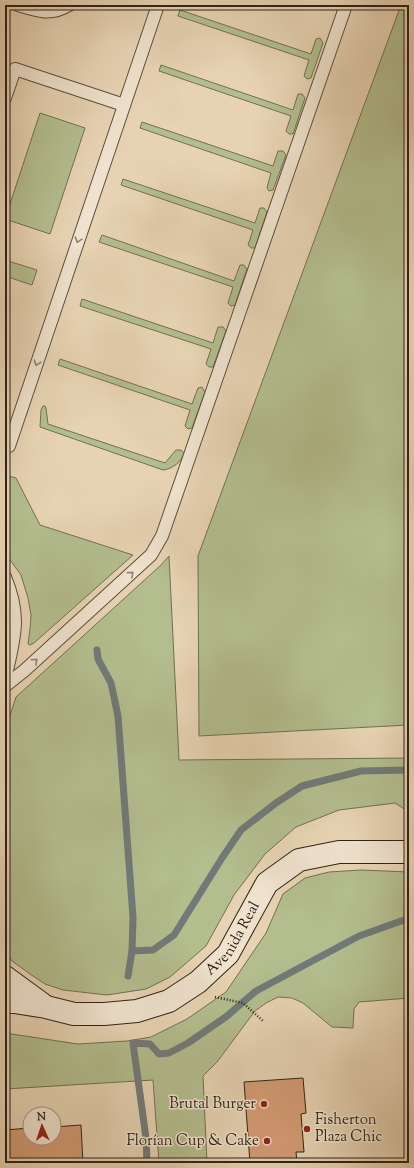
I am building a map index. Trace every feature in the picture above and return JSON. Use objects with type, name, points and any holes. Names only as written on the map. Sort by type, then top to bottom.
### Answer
[{"type":"main road","name":"Avenida Real","points":[[5,1002],[46,1007],[74,1014],[104,1014],[137,1012],[169,1001],[198,982],[228,954],[267,883],[299,860],[339,852],[409,852]]},
{"type":"main road","name":"Avenida Real","points":[[5,977],[46,1007]]},
{"type":"lane","points":[[18,5],[38,11],[49,12],[61,10],[69,5]]},
{"type":"lane","points":[[9,446],[158,5]]},
{"type":"lane","points":[[5,686],[31,665],[151,555],[162,536],[346,5]]},
{"type":"lane","points":[[5,98],[15,69],[124,105]]},
{"type":"lane","points":[[5,578],[15,606],[16,623],[5,679]]},
{"type":"path","points":[[211,996],[243,1002],[263,1021]]},
{"type":"green space","points":[[401,5],[409,5],[409,725],[199,736],[198,556]]},
{"type":"green space","points":[[180,10],[311,54],[316,39],[320,38],[323,43],[311,78],[307,79],[304,76],[309,60],[178,16]]},
{"type":"green space","points":[[161,65],[293,110],[298,94],[302,94],[305,98],[293,134],[289,134],[286,131],[291,116],[159,71]]},
{"type":"green space","points":[[40,113],[85,128],[50,234],[5,219]]},
{"type":"green space","points":[[142,122],[273,166],[278,151],[283,151],[286,155],[273,190],[269,191],[267,188],[271,173],[140,128]]},
{"type":"green space","points":[[123,179],[255,223],[260,208],[264,208],[267,212],[255,248],[251,248],[248,245],[253,230],[121,185]]},
{"type":"green space","points":[[102,235],[234,281],[240,265],[244,265],[247,269],[235,305],[231,306],[228,303],[233,287],[99,242]]},
{"type":"green space","points":[[5,260],[37,270],[32,285],[5,276]]},
{"type":"green space","points":[[82,299],[213,343],[218,327],[223,327],[226,331],[213,367],[209,367],[206,364],[211,349],[80,306]]},
{"type":"green space","points":[[60,359],[192,404],[198,388],[202,387],[205,392],[192,428],[188,429],[185,426],[190,410],[58,365]]},
{"type":"green space","points":[[43,406],[46,408],[48,424],[165,463],[176,450],[181,450],[184,453],[183,456],[176,464],[163,470],[40,427],[41,410]]},
{"type":"green space","points":[[5,475],[16,478],[40,525],[133,555],[30,645],[28,644],[31,615],[28,598],[21,575],[5,553]]},
{"type":"green space","points":[[169,556],[179,760],[409,758],[409,812],[395,803],[339,810],[296,827],[265,854],[234,895],[206,946],[170,977],[146,989],[107,995],[63,990],[45,984],[12,961],[5,952],[5,731],[16,697]]},
{"type":"green space","points":[[361,870],[409,872],[409,998],[359,1002],[354,1009],[353,1028],[332,1027],[303,1003],[292,998],[278,997],[255,1011],[217,1062],[203,1076],[207,1163],[159,1163],[153,1080],[5,1089],[5,1033],[78,1044],[127,1041],[151,1037],[187,1019],[226,992],[266,933],[283,894],[305,878],[329,872]]},
{"type":"building","points":[[303,1078],[306,1113],[301,1114],[304,1152],[296,1152],[297,1163],[250,1163],[244,1082]]},
{"type":"building","points":[[81,1125],[83,1163],[13,1163],[5,1154],[5,1130],[22,1129],[22,1146],[62,1146],[62,1126]]},
{"type":"waterway","points":[[97,650],[98,659],[111,683],[118,716],[133,917],[132,951],[128,976]]},
{"type":"waterway","points":[[132,951],[153,950],[174,935],[241,830],[276,803],[302,786],[361,771],[409,770]]},
{"type":"waterway","points":[[147,1163],[146,1138],[133,1043],[150,1044],[159,1054],[169,1053],[188,1043],[227,1016],[256,991],[359,936],[407,919]]},
{"type":"place","name":"Brutal Burger","points":[[264,1104]]},
{"type":"place","name":"Fisherton Plaza Chic","points":[[307,1129]]},
{"type":"place","name":"Florían Cup & Cake","points":[[267,1141]]}]
